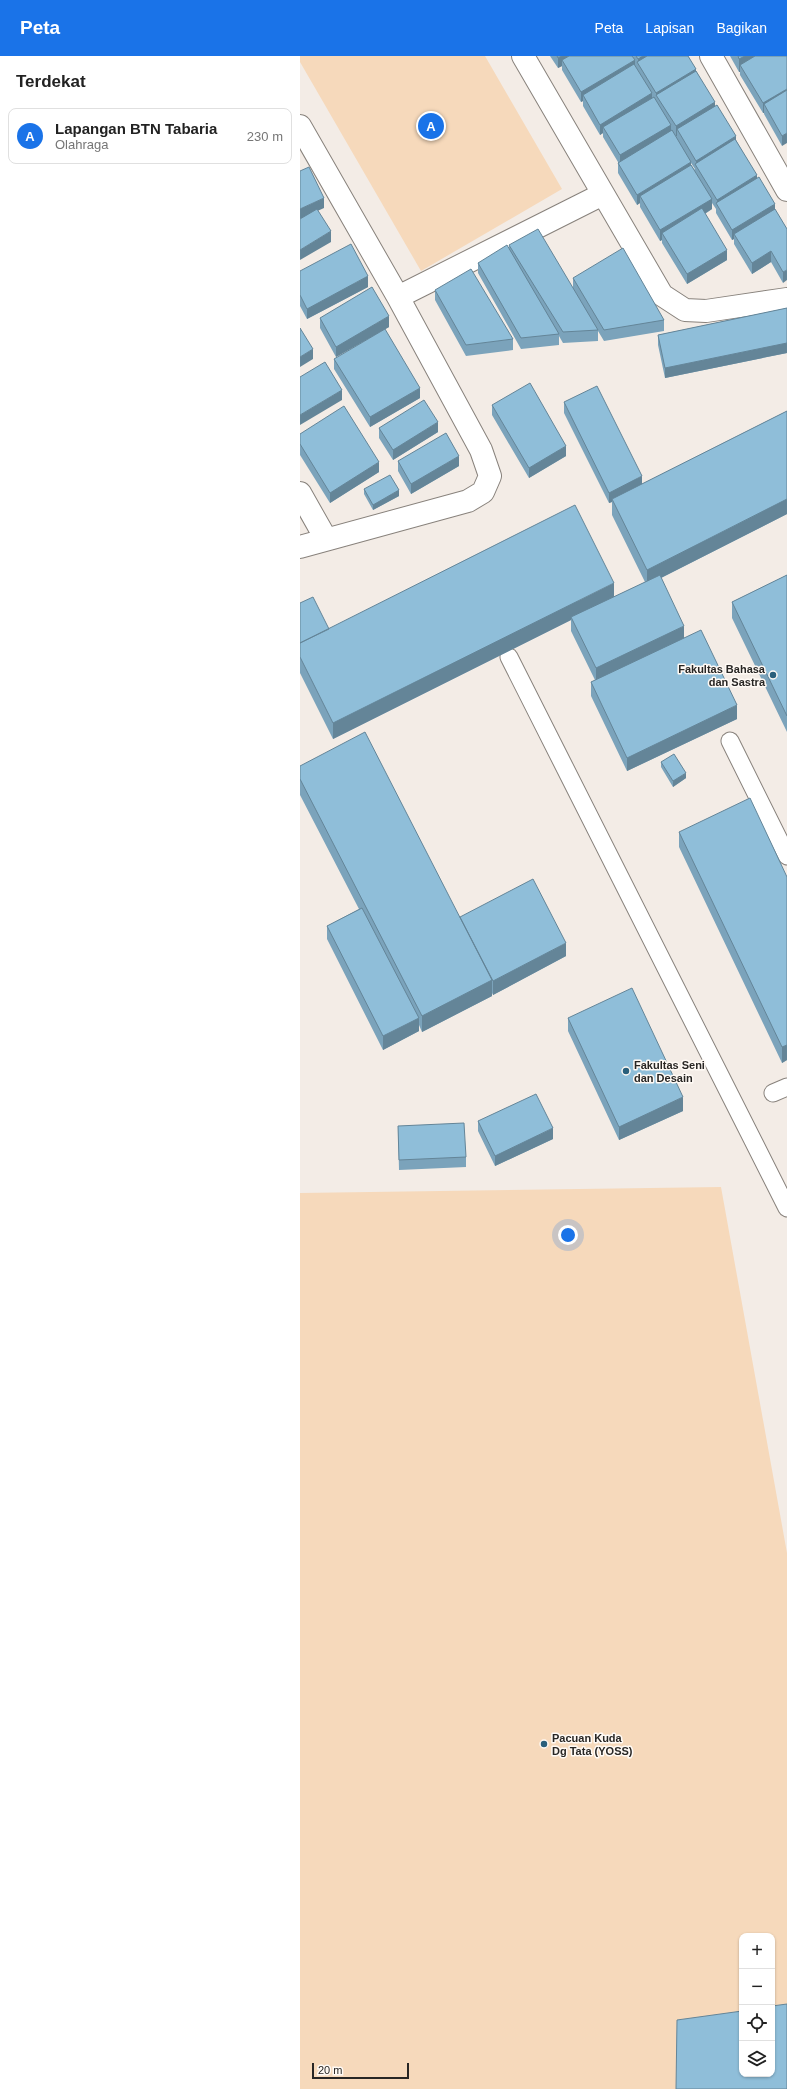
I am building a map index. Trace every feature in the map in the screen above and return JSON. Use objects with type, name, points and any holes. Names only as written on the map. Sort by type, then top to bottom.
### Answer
[{"type":"street","points":[[523,56],[662,295],[685,310],[706,311],[787,299]]},
{"type":"street","points":[[711,56],[787,190]]},
{"type":"street","points":[[300,126],[398,297],[481,450],[490,476],[483,492],[468,501],[300,547]]},
{"type":"street","points":[[398,297],[603,194]]},
{"type":"street","points":[[300,493],[326,539]]},
{"type":"lane","points":[[509,657],[787,1208]]},
{"type":"lane","points":[[730,740],[786,852]]},
{"type":"shaded area","points":[[300,56],[485,56],[562,189],[421,271],[300,62]]},
{"type":"shaded area","name":"Pacuan Kuda Dg Tata (YOSS)","points":[[721,1187],[787,1553],[787,2089],[300,2089],[300,1193]]},
{"type":"building","points":[[569,56],[632,56],[635,60],[581,92],[562,60]]},
{"type":"building","points":[[636,56],[643,56],[638,59]]},
{"type":"building","points":[[647,56],[688,56],[696,69],[656,93],[637,62]]},
{"type":"building","points":[[738,56],[745,56],[739,59]]},
{"type":"building","points":[[755,56],[787,56],[787,89],[763,103],[740,65]]},
{"type":"building","points":[[634,64],[652,93],[600,125],[583,95]]},
{"type":"building","points":[[696,71],[715,102],[676,126],[656,95]]},
{"type":"building","points":[[787,90],[787,133],[782,136],[764,104]]},
{"type":"building","points":[[654,97],[671,125],[620,155],[603,127]]},
{"type":"building","points":[[717,105],[736,136],[696,161],[677,129]]},
{"type":"building","points":[[672,130],[691,162],[637,195],[618,163]]},
{"type":"building","points":[[735,139],[757,175],[717,200],[695,164]]},
{"type":"building","points":[[691,165],[712,199],[660,230],[640,196]]},
{"type":"building","points":[[309,167],[324,198],[300,209],[300,171]]},
{"type":"building","points":[[759,177],[775,204],[732,230],[716,203]]},
{"type":"building","points":[[702,208],[727,250],[687,274],[662,233]]},
{"type":"building","points":[[317,209],[331,231],[300,250],[300,219]]},
{"type":"building","points":[[775,209],[787,229],[787,270],[783,272],[771,251],[752,263],[734,234]]},
{"type":"building","points":[[538,229],[598,330],[563,332],[509,245]]},
{"type":"building","points":[[351,244],[368,276],[307,309],[300,295],[300,271]]},
{"type":"building","points":[[507,245],[559,334],[521,338],[478,263]]},
{"type":"building","points":[[623,248],[664,320],[604,330],[573,278]]},
{"type":"building","points":[[471,269],[513,339],[466,345],[435,290]]},
{"type":"building","points":[[372,287],[389,316],[336,347],[320,318]]},
{"type":"building","points":[[787,308],[787,343],[665,368],[658,335]]},
{"type":"building","points":[[300,328],[313,349],[300,357]]},
{"type":"building","points":[[385,329],[420,388],[370,417],[334,359]]},
{"type":"building","points":[[325,362],[342,390],[300,415],[300,377]]},
{"type":"building","points":[[530,383],[566,446],[529,468],[492,405]]},
{"type":"building","points":[[597,386],[642,476],[609,493],[564,402]]},
{"type":"building","points":[[424,400],[438,422],[393,450],[379,428]]},
{"type":"building","points":[[344,406],[379,462],[330,493],[300,444],[300,434]]},
{"type":"building","points":[[787,411],[787,499],[647,570],[612,499]]},
{"type":"building","points":[[446,433],[459,456],[411,484],[398,461]]},
{"type":"building","points":[[390,475],[399,490],[373,505],[364,489]]},
{"type":"building","points":[[575,505],[614,583],[333,723],[300,657],[300,643]]},
{"type":"building","points":[[660,575],[684,626],[596,668],[571,617]]},
{"type":"building","name":"Fakultas Bahasa dan Sastra","points":[[787,575],[787,716],[732,602]]},
{"type":"building","points":[[313,597],[329,629],[300,643],[300,603]]},
{"type":"building","points":[[701,630],[737,705],[627,758],[591,682]]},
{"type":"building","points":[[365,732],[492,980],[422,1016],[300,779],[300,766]]},
{"type":"building","points":[[674,754],[686,773],[673,781],[661,762]]},
{"type":"building","points":[[750,798],[787,877],[787,1045],[782,1047],[679,832]]},
{"type":"building","points":[[533,879],[566,943],[493,981],[460,917]]},
{"type":"building","points":[[362,908],[419,1018],[383,1036],[327,926]]},
{"type":"building","name":"Fakultas Seni dan Desain","points":[[632,988],[683,1097],[619,1127],[568,1018]]},
{"type":"building","points":[[536,1094],[553,1128],[495,1156],[478,1121]]},
{"type":"building","points":[[464,1123],[466,1157],[399,1160],[398,1126]]},
{"type":"building","points":[[787,2004],[787,2089],[676,2089],[677,2020],[739,2011],[739,2077],[775,2077],[775,2006]]},
{"type":"place","name":"Lapangan BTN Tabaria","points":[[431,126]]},
{"type":"place","name":"Fakultas Bahasa dan Sastra","points":[[773,675]]},
{"type":"place","name":"Fakultas Seni dan Desain","points":[[626,1071]]},
{"type":"place","name":"Pacuan Kuda Dg Tata (YOSS)","points":[[544,1744]]}]
